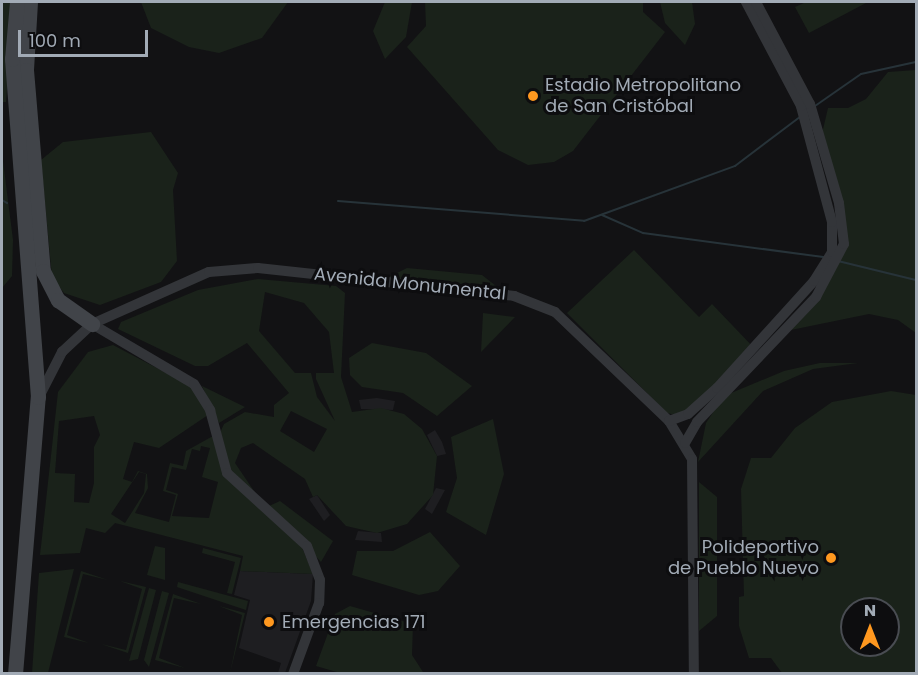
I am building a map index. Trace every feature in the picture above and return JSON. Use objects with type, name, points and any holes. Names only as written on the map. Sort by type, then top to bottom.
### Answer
[{"type":"street","points":[[15,674],[39,397],[12,59],[17,2]]},
{"type":"street","points":[[30,2],[26,70],[43,271],[58,300],[92,324],[194,384],[212,414],[227,472],[309,550],[320,580],[319,603],[293,674]]},
{"type":"street","points":[[746,2],[794,78],[832,222],[836,254]]},
{"type":"street","points":[[685,443],[697,422],[763,355],[831,265],[836,254],[842,222],[821,138],[756,2]]},
{"type":"street","points":[[669,421],[688,414],[831,265]]},
{"type":"street","name":"Avenida Monumental","points":[[39,397],[62,352],[92,324],[185,280],[241,268],[514,296],[555,312],[669,421],[685,443],[692,462],[694,674]]},
{"type":"street","points":[[754,347],[763,355]]},
{"type":"shaded area","points":[[2,2],[14,2],[6,102],[2,102]]},
{"type":"shaded area","points":[[141,2],[288,2],[262,38],[219,53],[189,47],[151,28]]},
{"type":"shaded area","points":[[385,2],[412,2],[406,37],[385,59],[373,31]]},
{"type":"shaded area","name":"Estadio Metropolitano de San Cristóbal","points":[[425,2],[643,2],[643,12],[665,32],[573,151],[554,162],[528,165],[498,150],[407,47],[426,26]]},
{"type":"shaded area","points":[[660,2],[692,2],[695,24],[685,45],[665,23]]},
{"type":"shaded area","points":[[806,2],[866,3],[809,33],[795,7]]},
{"type":"shaded area","points":[[916,70],[916,333],[898,320],[869,314],[786,331],[816,297],[844,244],[821,138],[828,108],[848,108],[866,99],[888,72]]},
{"type":"shaded area","points":[[151,132],[178,173],[173,190],[177,261],[161,282],[100,305],[64,293],[52,277],[41,160],[63,142]]},
{"type":"shaded area","points":[[2,153],[13,240],[12,276],[2,288]]},
{"type":"shaded area","points":[[634,250],[699,317],[712,304],[756,350],[680,416],[667,413],[567,313]]},
{"type":"shaded area","points":[[407,268],[482,275],[505,293],[383,280]]},
{"type":"shaded area","points":[[258,279],[336,286],[345,293],[341,377],[352,412],[381,408],[404,414],[422,429],[437,456],[433,495],[407,524],[377,533],[346,526],[317,495],[313,497],[305,479],[253,443],[241,448],[235,463],[254,491],[231,477],[219,435],[224,424],[245,412],[274,417],[274,405],[289,393],[247,343],[208,366],[195,366],[118,329],[121,322],[198,290]],"holes":[[[265,292],[304,303],[329,332],[334,373],[316,373],[316,379],[335,421],[317,397],[311,373],[295,373],[259,331]],[[291,411],[327,429],[314,452],[280,431]]]},
{"type":"shaded area","points":[[483,313],[515,317],[481,352]]},
{"type":"shaded area","points":[[372,343],[426,353],[472,386],[437,416],[403,393],[362,387],[350,375],[349,358]]},
{"type":"shaded area","points":[[113,345],[191,386],[208,415],[159,448],[134,442],[123,479],[132,482],[138,471],[147,474],[148,488],[135,513],[169,522],[176,495],[163,491],[170,463],[183,466],[186,451],[213,436],[224,475],[301,545],[313,574],[240,571],[243,556],[115,523],[105,533],[86,528],[80,553],[40,555],[58,392],[88,352]],"holes":[[[94,416],[100,435],[94,447],[94,483],[89,503],[74,502],[75,474],[55,473],[59,421]],[[201,446],[210,448],[202,477],[218,482],[209,518],[172,516],[178,494],[166,490],[172,467],[186,470],[192,449],[200,451]],[[139,472],[146,474],[144,493],[125,523],[111,514]]]},
{"type":"shaded area","points":[[820,363],[858,363],[813,369],[763,391],[698,462],[706,423],[724,396],[784,371]]},
{"type":"shaded area","points":[[202,386],[245,407],[219,423]]},
{"type":"shaded area","name":"Polideportivo de Pueblo Nuevo","points":[[891,391],[916,395],[916,673],[782,673],[771,658],[749,658],[739,626],[739,597],[744,596],[741,489],[751,458],[771,458],[795,428],[832,402]]},
{"type":"shaded area","points":[[377,398],[395,401],[393,410],[361,409],[359,400]]},
{"type":"shaded area","points":[[493,419],[504,474],[486,535],[446,512],[457,478],[451,437]]},
{"type":"shaded area","points":[[435,430],[446,454],[437,456],[427,435]]},
{"type":"shaded area","points":[[699,482],[717,497],[717,616],[699,631]]},
{"type":"shaded area","points":[[436,488],[445,490],[432,514],[425,509]]},
{"type":"shaded area","points":[[317,495],[330,515],[324,521],[309,499]]},
{"type":"shaded area","points":[[280,501],[333,541],[321,562],[269,506]]},
{"type":"shaded area","points":[[358,531],[381,533],[382,542],[355,540]]},
{"type":"shaded area","points":[[430,532],[460,566],[438,591],[419,595],[352,575],[357,551],[393,551]]},
{"type":"shaded area","points":[[155,546],[165,548],[165,580],[147,575]]},
{"type":"shaded area","points":[[203,548],[241,558],[232,594],[227,593],[235,562],[202,553]]},
{"type":"shaded area","points":[[74,569],[48,673],[32,673],[39,573]]},
{"type":"shaded area","points":[[81,571],[108,580],[83,574],[67,635],[89,643],[64,637]]},
{"type":"shaded area","points":[[240,571],[313,574],[311,601],[285,673],[278,673],[281,663],[239,648],[250,600],[234,595]]},
{"type":"shaded area","points":[[120,581],[146,587],[128,653],[101,644],[126,650],[142,589]]},
{"type":"shaded area","points":[[178,582],[248,601],[246,610],[177,587]]},
{"type":"shaded area","points":[[149,588],[156,590],[138,659],[129,661]]},
{"type":"shaded area","points":[[162,591],[169,593],[149,667],[144,660]]},
{"type":"shaded area","points":[[173,594],[201,604],[174,598],[159,658],[185,668],[155,660]]},
{"type":"shaded area","points":[[219,606],[245,613],[230,673],[242,615]]},
{"type":"shaded area","points":[[350,606],[413,624],[412,655],[423,672],[340,673],[316,666],[335,614]]},
{"type":"waterway","points":[[815,106],[861,74],[916,62]]},
{"type":"waterway","points":[[338,201],[584,221],[735,166],[801,116]]},
{"type":"waterway","points":[[2,200],[7,203]]},
{"type":"waterway","points":[[602,215],[643,233],[823,257]]},
{"type":"waterway","points":[[838,261],[916,280]]},
{"type":"place","name":"Estadio Metropolitano de San Cristóbal","points":[[533,96]]},
{"type":"place","name":"Polideportivo de Pueblo Nuevo","points":[[831,558]]},
{"type":"place","name":"Emergencias 171","points":[[269,622]]}]
